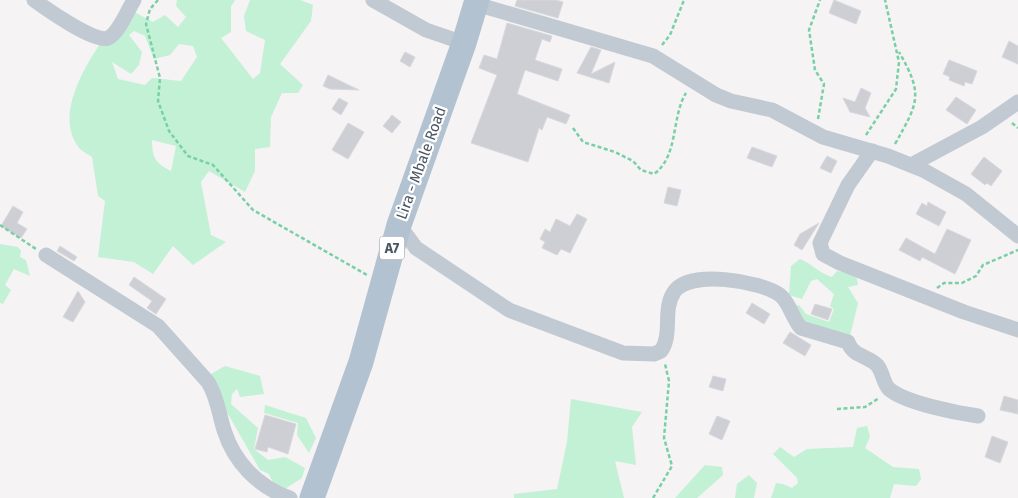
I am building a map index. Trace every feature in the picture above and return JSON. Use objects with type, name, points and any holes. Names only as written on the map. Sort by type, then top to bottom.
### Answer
[{"type":"main road","name":"Lira - Mbale Road","points":[[312,498],[361,362],[399,225],[477,2]]},
{"type":"street","points":[[34,0],[72,25],[102,40],[109,38],[117,29],[134,0]]},
{"type":"street","points":[[373,0],[426,30],[464,43]]},
{"type":"street","points":[[477,2],[653,56],[693,81],[731,101],[779,113],[823,136],[911,165],[966,194],[1018,236]]},
{"type":"street","points":[[911,165],[982,126],[1018,102]]},
{"type":"street","points":[[865,149],[820,243],[820,250],[823,254],[840,263],[992,323],[1018,330]]},
{"type":"street","points":[[399,225],[416,248],[508,310],[623,352],[654,354],[661,351],[667,338],[670,300],[677,288],[692,282],[748,282],[774,291],[782,297],[801,328],[848,342],[853,352],[878,366],[889,389],[914,400],[957,413],[978,416]]},
{"type":"street","points":[[46,255],[163,331],[213,390],[229,443],[246,470],[266,487],[290,498]]},
{"type":"path","points":[[158,0],[150,9],[146,24],[160,78],[158,101],[169,131],[188,156],[213,165],[253,210],[382,284]]},
{"type":"path","points":[[653,56],[670,35],[684,0]]},
{"type":"path","points":[[820,0],[809,30],[816,70],[824,84],[825,90],[818,108],[818,120],[823,136]]},
{"type":"path","points":[[865,149],[896,89],[900,62],[885,0]]},
{"type":"path","points":[[888,156],[917,100],[912,75],[897,48]]},
{"type":"path","points":[[573,128],[583,142],[616,152],[633,161],[641,170],[654,174],[672,144],[676,116],[682,98],[693,81]]},
{"type":"path","points":[[0,225],[46,255]]},
{"type":"path","points":[[928,297],[933,290],[944,283],[962,282],[976,276],[983,265],[1018,250]]},
{"type":"path","points":[[653,498],[672,466],[664,438],[668,414],[669,380],[661,351]]},
{"type":"path","points":[[837,409],[865,407],[877,401],[889,389]]},
{"type":"green space","points":[[177,0],[235,0],[231,7],[231,32],[221,38],[253,79],[260,73],[265,40],[246,31],[244,16],[250,0],[300,0],[313,5],[311,21],[280,64],[303,85],[298,93],[282,93],[271,117],[270,147],[255,149],[255,171],[245,192],[209,171],[201,182],[211,235],[226,242],[193,265],[173,246],[153,274],[134,262],[98,257],[105,201],[98,196],[92,157],[78,147],[70,129],[70,111],[83,73],[125,7],[153,22],[165,15],[178,27],[186,17],[176,6]],"holes":[[[134,31],[145,36],[154,59],[170,55],[179,44],[193,46],[197,57],[181,81],[152,78],[145,85],[118,79],[112,62],[131,74],[139,65],[142,52],[129,35]],[[152,140],[176,146],[171,171],[161,165],[156,159]]]},
{"type":"green space","points":[[0,244],[18,247],[21,251],[20,257],[26,260],[30,276],[14,269],[5,285],[11,290],[3,304],[0,303]]},
{"type":"green space","points":[[800,259],[832,277],[837,271],[856,275],[858,285],[848,287],[858,303],[850,336],[800,324],[793,307],[799,305],[806,314],[829,322],[834,309],[830,306],[834,294],[817,279],[811,281],[802,299],[789,295],[791,266]]},
{"type":"green space","points":[[225,366],[260,376],[264,394],[240,397],[237,389],[232,394],[231,404],[258,428],[254,449],[268,460],[285,457],[305,468],[302,478],[283,490],[275,487],[269,474],[260,470],[220,400],[211,374]]},
{"type":"green space","points":[[571,399],[642,412],[632,427],[636,465],[615,461],[624,498],[514,498],[514,494],[557,489],[567,442]]},
{"type":"green space","points":[[265,405],[306,418],[316,438],[309,453],[297,435],[298,423],[264,413]]},
{"type":"green space","points":[[867,426],[870,437],[865,448],[893,467],[919,469],[921,479],[916,486],[894,484],[890,498],[771,498],[776,483],[792,488],[798,483],[797,478],[773,454],[780,447],[794,457],[807,449],[853,447],[857,428]]},
{"type":"green space","points":[[705,465],[722,467],[723,475],[697,498],[675,498]]},
{"type":"green space","points":[[749,475],[757,483],[754,498],[735,498],[737,484]]},
{"type":"building","points":[[517,0],[556,0],[563,2],[558,18],[515,6]]},
{"type":"building","points":[[834,0],[861,11],[856,24],[829,13]]},
{"type":"building","points":[[507,23],[552,36],[550,42],[542,39],[535,60],[562,69],[558,81],[525,70],[517,94],[570,115],[566,124],[547,117],[542,130],[539,128],[528,162],[471,143],[497,75],[479,68],[484,55],[497,59]]},
{"type":"building","points":[[1009,41],[1018,46],[1018,64],[1002,57]]},
{"type":"building","points":[[591,47],[601,50],[591,74],[615,62],[609,83],[577,73]]},
{"type":"building","points":[[405,52],[415,57],[410,67],[400,61]]},
{"type":"building","points":[[949,60],[977,71],[972,84],[965,82],[964,86],[949,80],[950,77],[943,74]]},
{"type":"building","points":[[328,75],[359,90],[330,89],[323,86]]},
{"type":"building","points":[[861,88],[871,93],[865,108],[870,117],[850,112],[843,98],[855,102]]},
{"type":"building","points":[[956,97],[976,110],[967,124],[946,110]]},
{"type":"building","points":[[339,98],[348,103],[341,115],[332,109]]},
{"type":"building","points":[[392,115],[401,122],[392,133],[383,126]]},
{"type":"building","points":[[348,123],[364,132],[348,159],[332,150]]},
{"type":"building","points":[[752,147],[777,156],[772,167],[747,158]]},
{"type":"building","points":[[827,156],[837,161],[831,173],[820,168]]},
{"type":"building","points":[[984,157],[1002,171],[991,186],[987,183],[985,185],[971,174]]},
{"type":"building","points":[[668,187],[681,190],[677,206],[664,203]]},
{"type":"building","points":[[928,202],[946,212],[939,226],[916,214],[922,203],[927,206]]},
{"type":"building","points":[[13,206],[23,212],[17,223],[27,229],[21,238],[1,226]]},
{"type":"building","points":[[577,214],[587,219],[570,253],[561,249],[557,255],[542,248],[545,242],[540,239],[545,229],[550,232],[556,219],[570,226]]},
{"type":"building","points":[[819,223],[802,250],[794,245],[800,234]]},
{"type":"building","points":[[947,229],[971,240],[955,274],[922,257],[920,261],[899,250],[906,238],[935,254]]},
{"type":"building","points":[[60,246],[77,257],[74,261],[57,251]]},
{"type":"building","points":[[134,277],[166,299],[156,314],[147,308],[152,301],[129,285]]},
{"type":"building","points":[[78,291],[85,302],[73,322],[63,317]]},
{"type":"building","points":[[752,303],[770,314],[764,324],[746,313]]},
{"type":"building","points":[[815,304],[832,309],[828,320],[811,314]]},
{"type":"building","points":[[790,332],[811,345],[805,356],[783,343]]},
{"type":"building","points":[[713,376],[726,379],[723,391],[709,387]]},
{"type":"building","points":[[1004,396],[1018,400],[1018,414],[1000,410]]},
{"type":"building","points":[[265,415],[296,424],[288,454],[268,447],[267,452],[255,449]]},
{"type":"building","points":[[717,416],[730,421],[722,440],[709,434]]},
{"type":"building","points":[[992,436],[1008,442],[1000,463],[985,457]]}]
